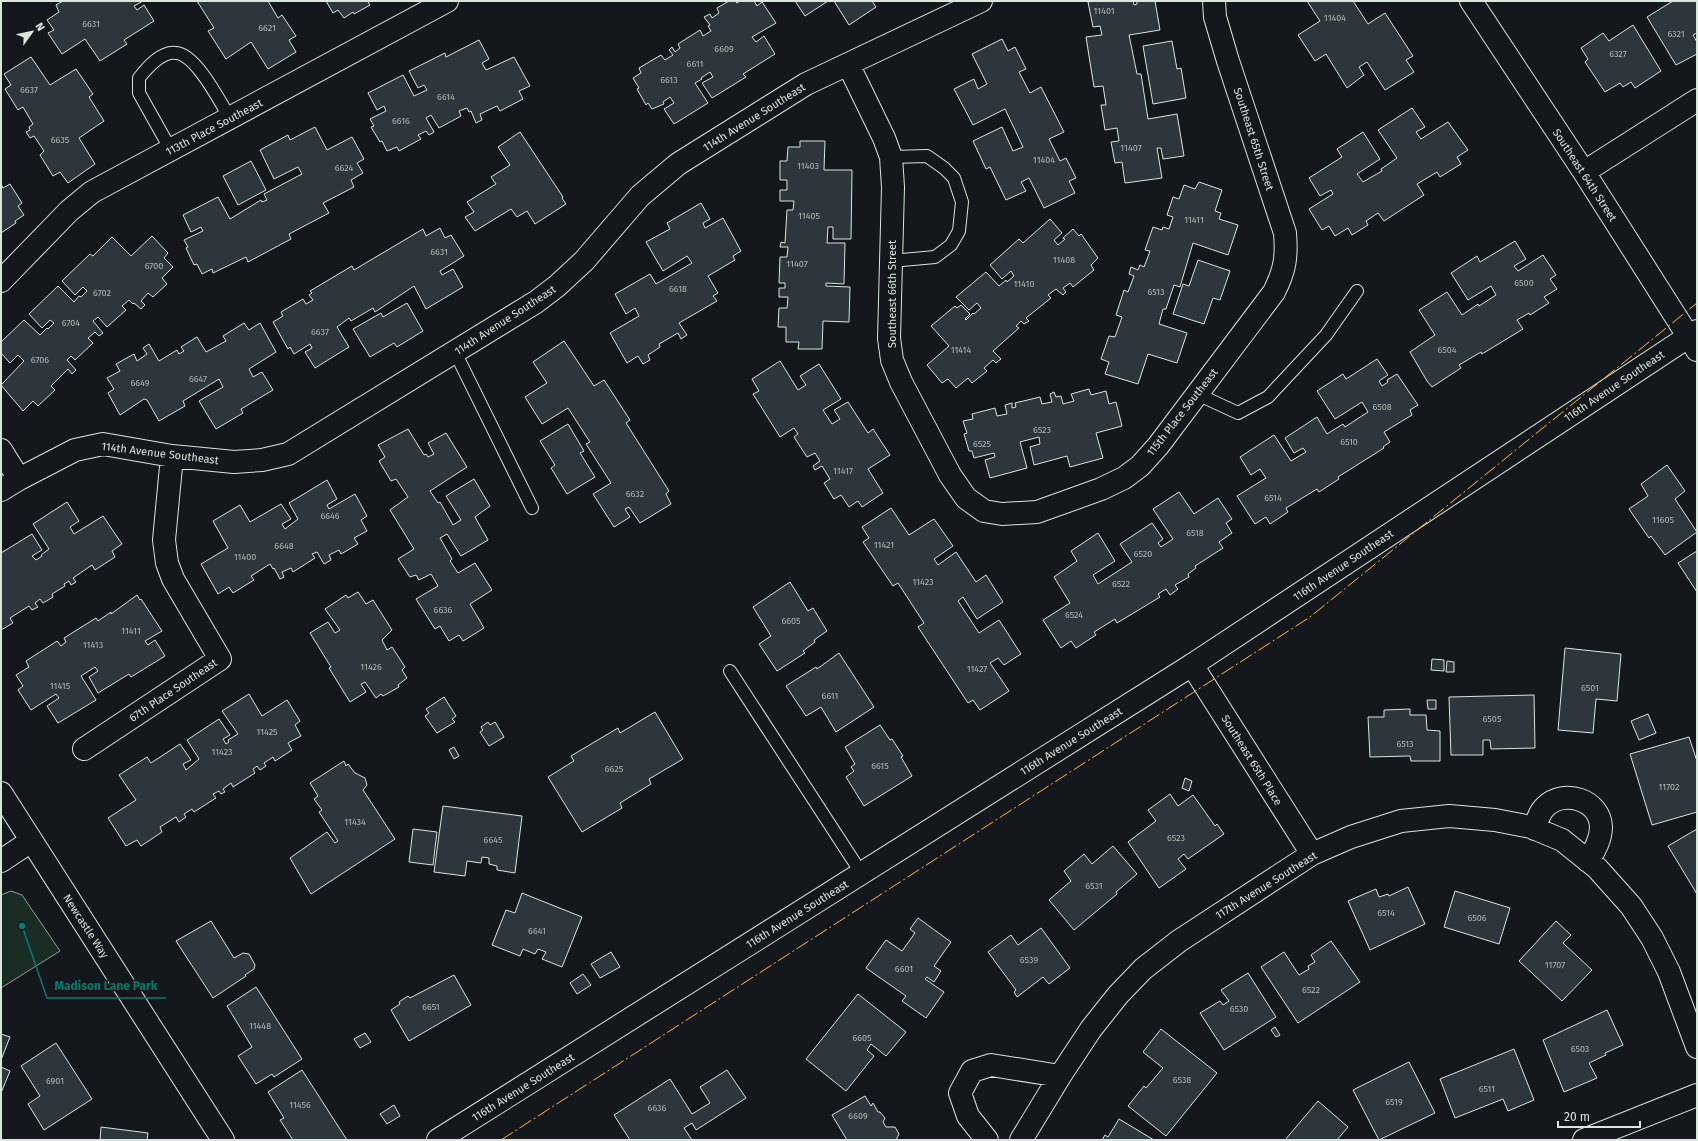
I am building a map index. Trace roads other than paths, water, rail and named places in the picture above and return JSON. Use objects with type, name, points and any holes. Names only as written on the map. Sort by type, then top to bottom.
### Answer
[{"type":"street","name":"113th Place Southeast","points":[[1,281],[69,211],[92,192],[447,1]]},
{"type":"street","name":"114th Avenue Southeast","points":[[10,485],[76,450],[103,444],[172,456],[234,462],[262,460],[288,454],[536,302],[557,286],[584,261],[640,196],[678,164],[806,84],[981,1]]},
{"type":"street","name":"Southeast 65th Street","points":[[1214,1],[1215,16],[1228,62],[1284,233],[1286,253],[1281,276]]},
{"type":"street","name":"Southeast 64th Street","points":[[1471,1],[1694,340]]},
{"type":"street","name":"Southeast 66th Street","points":[[848,64],[884,138],[891,157],[893,187],[889,338],[892,360],[901,382],[950,475],[966,498],[984,510],[1002,514]]},
{"type":"street","points":[[1584,172],[1697,100]]},
{"type":"street","name":"115th Place Southeast","points":[[1002,514],[1037,512],[1100,489],[1124,478],[1140,466],[1158,446],[1274,292],[1281,276]]},
{"type":"street","name":"116th Avenue Southeast","points":[[438,1140],[1192,665],[1694,340]]},
{"type":"street","points":[[1,450],[10,485]]},
{"type":"street","name":"67th Place Southeast","points":[[84,749],[220,659],[173,579],[167,563],[164,540],[172,456]]},
{"type":"street","name":"Southeast 65th Place","points":[[1192,665],[1312,854]]},
{"type":"street","name":"Newcastle Way","points":[[1,793],[223,1140]]},
{"type":"street","points":[[1535,829],[1539,816],[1554,800],[1564,797],[1576,798],[1586,802],[1593,808],[1601,826],[1597,845],[1588,861],[1597,868],[1631,906],[1652,938],[1669,972],[1697,1047]]},
{"type":"street","name":"117th Avenue Southeast","points":[[1021,1140],[1091,1029],[1118,995],[1143,969],[1179,941],[1312,854],[1351,837],[1401,821],[1449,816],[1495,820],[1535,829],[1562,840],[1588,861]]},
{"type":"street","points":[[1,861],[31,841]]},
{"type":"street","points":[[987,1140],[968,1116],[960,1092],[972,1071],[991,1065],[1060,1076]]},
{"type":"street","points":[[1584,1140],[1697,1095]]},
{"type":"lane","points":[[170,150],[139,93],[139,78],[148,66],[164,56],[176,52],[187,57],[198,67],[230,118]]},
{"type":"lane","points":[[891,157],[927,156],[944,168],[954,178],[962,202],[959,231],[950,245],[935,257],[891,262]]},
{"type":"lane","points":[[1197,394],[1238,413],[1268,397],[1326,335],[1358,291]]},
{"type":"lane","points":[[455,352],[532,508]]},
{"type":"lane","points":[[730,670],[862,874]]},
{"type":"place","name":"Madison Lane Park","points":[[22,926]]}]
